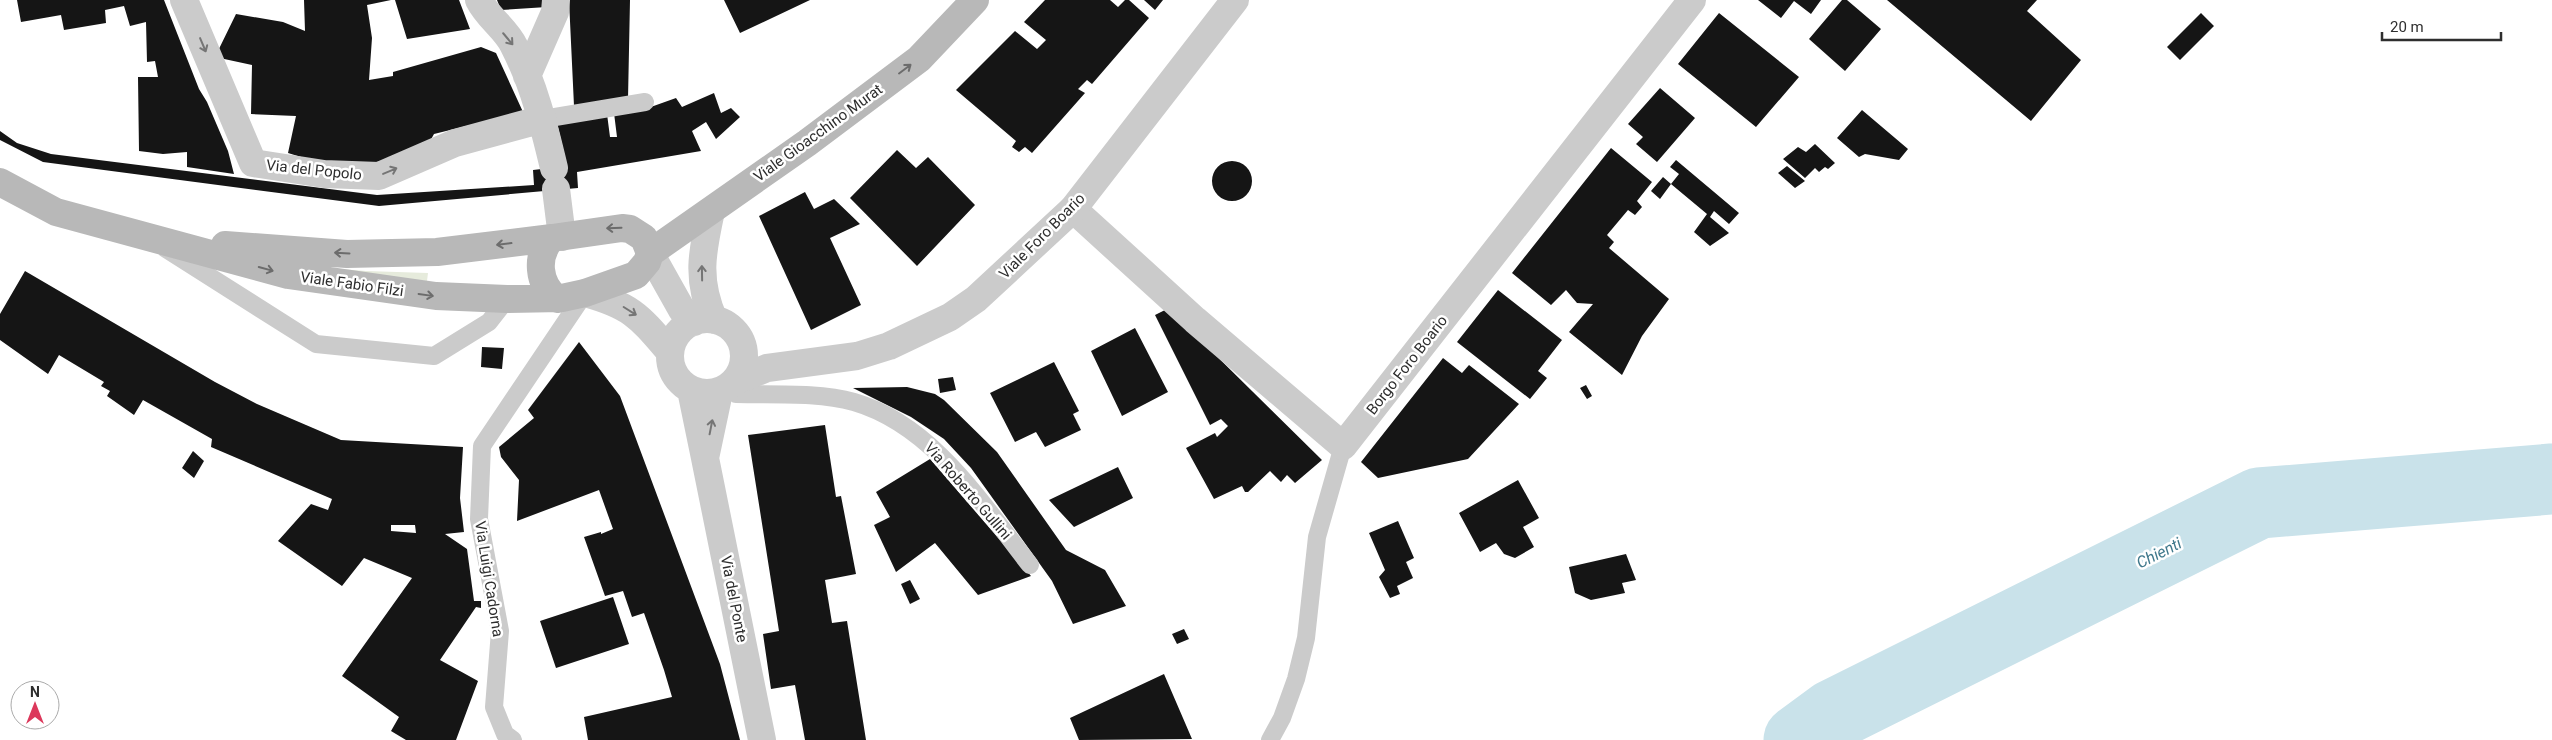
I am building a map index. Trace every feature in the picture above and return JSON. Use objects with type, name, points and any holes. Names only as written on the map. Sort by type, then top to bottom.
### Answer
[{"type":"main road","name":"Viale Gioacchino Murat","points":[[650,253],[807,143],[919,59],[974,0]]},
{"type":"main road","name":"Viale Fabio Filzi","points":[[0,182],[56,212],[151,239],[288,276],[436,296],[558,299],[584,293],[636,276],[643,269],[650,253],[644,238],[630,229],[610,228],[557,238],[437,252],[347,254],[151,239]]},
{"type":"main road","points":[[557,238],[544,246],[542,275],[550,293],[558,299]]},
{"type":"street","name":"Via del Popolo","points":[[184,0],[253,163],[324,174],[378,176],[455,143],[543,119]]},
{"type":"street","points":[[479,0],[484,11],[514,44],[543,119],[555,179],[557,238]]},
{"type":"street","points":[[527,76],[555,12],[556,0]]},
{"type":"street","name":"Viale Foro Boario","points":[[728,387],[767,368],[807,361],[857,356],[889,346],[950,317],[976,299],[1002,278],[1072,209],[1235,0]]},
{"type":"street","name":"Borgo Foro Boario","points":[[1343,446],[1692,0]]},
{"type":"street","points":[[1072,209],[1195,320],[1343,446]]},
{"type":"street","points":[[704,321],[702,285],[704,247],[711,211]]},
{"type":"street","points":[[650,253],[682,310],[704,321],[725,324],[741,340],[744,361],[728,387],[701,393],[682,384],[675,375],[671,364],[670,352],[678,334],[704,321]]},
{"type":"street","points":[[584,293],[614,301],[639,316],[670,352]]},
{"type":"street","name":"Viale Foro Boario","points":[[741,340],[769,354],[807,361]]},
{"type":"street","name":"Via del Ponte","points":[[706,458],[728,387]]},
{"type":"street","name":"Via del Ponte","points":[[692,390],[762,740]]},
{"type":"lane","points":[[543,119],[646,102]]},
{"type":"lane","points":[[151,239],[316,344],[434,356],[489,322],[507,299]]},
{"type":"lane","name":"Via Luigi Cadorna","points":[[513,740],[505,734],[494,706],[500,630],[479,519],[482,446],[584,293]]},
{"type":"lane","name":"Via Roberto Gullini","points":[[728,387],[736,394],[824,397],[853,402],[885,413],[906,426],[938,452],[1030,565]]},
{"type":"lane","points":[[1270,740],[1282,718],[1296,680],[1306,638],[1317,537],[1343,446]]},
{"type":"shaded area","points":[[276,264],[366,271],[428,273],[427,281],[366,277]]},
{"type":"building","points":[[17,0],[164,0],[199,89],[207,102],[228,151],[234,174],[187,167],[187,152],[163,154],[139,151],[138,77],[158,77],[155,61],[147,62],[146,22],[130,26],[124,6],[105,10],[106,23],[64,30],[61,15],[21,22]]},
{"type":"building","points":[[304,0],[391,0],[367,5],[372,38],[369,80],[393,76],[393,72],[481,47],[496,53],[523,112],[434,134],[429,143],[365,169],[330,166],[288,153],[296,116],[251,114],[252,65],[215,57],[236,14],[283,22],[305,31]]},
{"type":"building","points":[[395,0],[459,0],[470,29],[407,39]]},
{"type":"building","points":[[497,0],[549,0],[547,7],[501,10]]},
{"type":"building","points":[[569,0],[630,0],[628,99],[574,106]]},
{"type":"building","points":[[724,0],[810,0],[740,33]]},
{"type":"building","points":[[1045,0],[1110,0],[1118,7],[1125,0],[1129,0],[1149,18],[1092,84],[1087,80],[1078,89],[1085,93],[1032,153],[1025,147],[1019,152],[1012,147],[1016,141],[956,90],[1015,31],[1037,49],[1046,40],[1024,22]]},
{"type":"building","points":[[1144,0],[1163,0],[1155,10]]},
{"type":"building","points":[[1758,0],[1821,0],[1811,14],[1794,1],[1781,18]]},
{"type":"building","points":[[1842,0],[1847,0],[1881,29],[1845,71],[1809,39]]},
{"type":"building","points":[[1887,0],[2037,0],[2027,11],[2081,60],[2031,121]]},
{"type":"building","points":[[1719,13],[1799,77],[1756,127],[1678,64]]},
{"type":"building","points":[[2201,13],[2214,26],[2180,60],[2167,47]]},
{"type":"building","points":[[1660,88],[1695,118],[1657,162],[1636,144],[1643,137],[1628,124]]},
{"type":"building","points":[[714,93],[721,113],[731,108],[740,117],[716,139],[706,122],[692,131],[701,151],[577,172],[578,188],[379,206],[43,162],[0,140],[0,131],[17,143],[51,154],[377,195],[534,185],[533,170],[567,166],[557,123],[607,114],[610,137],[617,137],[614,113],[648,108],[676,98],[682,107]]},
{"type":"building","points":[[1862,110],[1908,149],[1899,160],[1865,154],[1859,157],[1837,138]]},
{"type":"building","points":[[1815,144],[1835,163],[1828,169],[1825,167],[1819,172],[1815,168],[1805,178],[1783,159],[1798,147],[1806,152]]},
{"type":"building","points":[[1611,148],[1652,182],[1637,201],[1642,207],[1635,215],[1628,210],[1607,235],[1614,242],[1609,248],[1669,299],[1642,336],[1622,375],[1569,332],[1593,304],[1577,303],[1566,290],[1551,305],[1512,273]]},
{"type":"building","points":[[897,150],[916,168],[928,157],[975,205],[917,266],[850,198]]},
{"type":"building","points":[[1676,160],[1739,213],[1729,224],[1714,211],[1710,217],[1729,233],[1710,246],[1694,232],[1707,214],[1671,184],[1679,174],[1670,167]]},
{"type":"building","points":[[1236,161],[1243,164],[1249,170],[1252,181],[1251,189],[1243,198],[1236,201],[1228,201],[1221,198],[1213,189],[1212,177],[1215,170],[1224,162]]},
{"type":"building","points":[[1787,166],[1805,181],[1795,188],[1778,173]]},
{"type":"building","points":[[1663,177],[1671,184],[1660,199],[1651,191]]},
{"type":"building","points":[[805,192],[814,209],[834,199],[860,224],[830,238],[861,305],[811,330],[759,216]]},
{"type":"building","points":[[25,271],[215,382],[257,404],[341,440],[463,447],[460,498],[464,532],[445,534],[467,549],[474,601],[481,601],[481,608],[476,607],[440,660],[478,681],[456,740],[406,740],[391,731],[399,717],[342,676],[412,578],[364,558],[342,586],[278,541],[311,504],[328,510],[332,499],[211,447],[212,439],[143,400],[134,415],[107,396],[110,391],[101,386],[104,382],[59,355],[48,374],[0,340],[0,314]],"holes":[[[391,525],[415,525],[416,533],[391,531]]]},
{"type":"building","points":[[1498,290],[1562,340],[1538,371],[1547,378],[1530,399],[1457,342]]},
{"type":"building","points":[[1165,310],[1176,316],[1322,460],[1295,483],[1287,475],[1281,482],[1270,471],[1248,492],[1245,492],[1242,486],[1214,499],[1186,448],[1215,433],[1217,437],[1228,426],[1221,419],[1210,425],[1155,315]]},
{"type":"building","points":[[1135,328],[1168,392],[1122,416],[1091,351]]},
{"type":"building","points":[[579,342],[620,396],[720,664],[740,740],[588,740],[584,717],[672,697],[644,613],[632,617],[623,591],[605,596],[584,537],[601,532],[601,534],[613,529],[599,490],[517,521],[519,480],[501,457],[499,447],[534,418],[528,410]]},
{"type":"building","points":[[482,347],[504,348],[502,369],[481,367]]},
{"type":"building","points":[[1443,358],[1462,373],[1469,365],[1519,404],[1468,459],[1378,478],[1361,462]]},
{"type":"building","points":[[1054,362],[1079,411],[1073,414],[1081,430],[1045,447],[1036,432],[1015,442],[990,393]]},
{"type":"building","points":[[953,377],[956,390],[940,393],[938,379]]},
{"type":"building","points":[[1586,385],[1592,396],[1587,399],[1580,388]]},
{"type":"building","points":[[907,387],[935,394],[944,400],[997,452],[1066,550],[1105,570],[1126,606],[1073,624],[1052,581],[971,468],[944,439],[911,417],[853,388]]},
{"type":"building","points":[[825,425],[836,497],[841,496],[856,574],[825,580],[832,623],[847,621],[866,740],[805,740],[795,685],[771,689],[763,634],[779,631],[748,435]]},
{"type":"building","points":[[193,451],[204,461],[194,478],[182,468]]},
{"type":"building","points":[[930,459],[1031,576],[978,595],[935,543],[896,572],[874,525],[890,517],[876,492]]},
{"type":"building","points":[[1118,467],[1133,498],[1074,527],[1049,500]]},
{"type":"building","points":[[1518,480],[1539,518],[1523,527],[1534,547],[1515,558],[1504,554],[1496,543],[1480,552],[1459,513]]},
{"type":"building","points":[[1398,521],[1414,558],[1406,562],[1413,578],[1397,586],[1400,594],[1390,598],[1379,577],[1385,570],[1369,533]]},
{"type":"building","points":[[1626,554],[1636,580],[1622,583],[1625,593],[1591,600],[1575,593],[1569,567]]},
{"type":"building","points":[[910,580],[920,599],[910,604],[901,584]]},
{"type":"building","points":[[613,597],[629,644],[556,668],[540,621]]},
{"type":"building","points":[[1184,629],[1189,639],[1177,644],[1172,634]]},
{"type":"building","points":[[1164,674],[1192,739],[1079,740],[1070,718]]},
{"type":"waterway","name":"Chienti","points":[[1799,740],[1833,715],[2259,503],[2552,479]]}]
